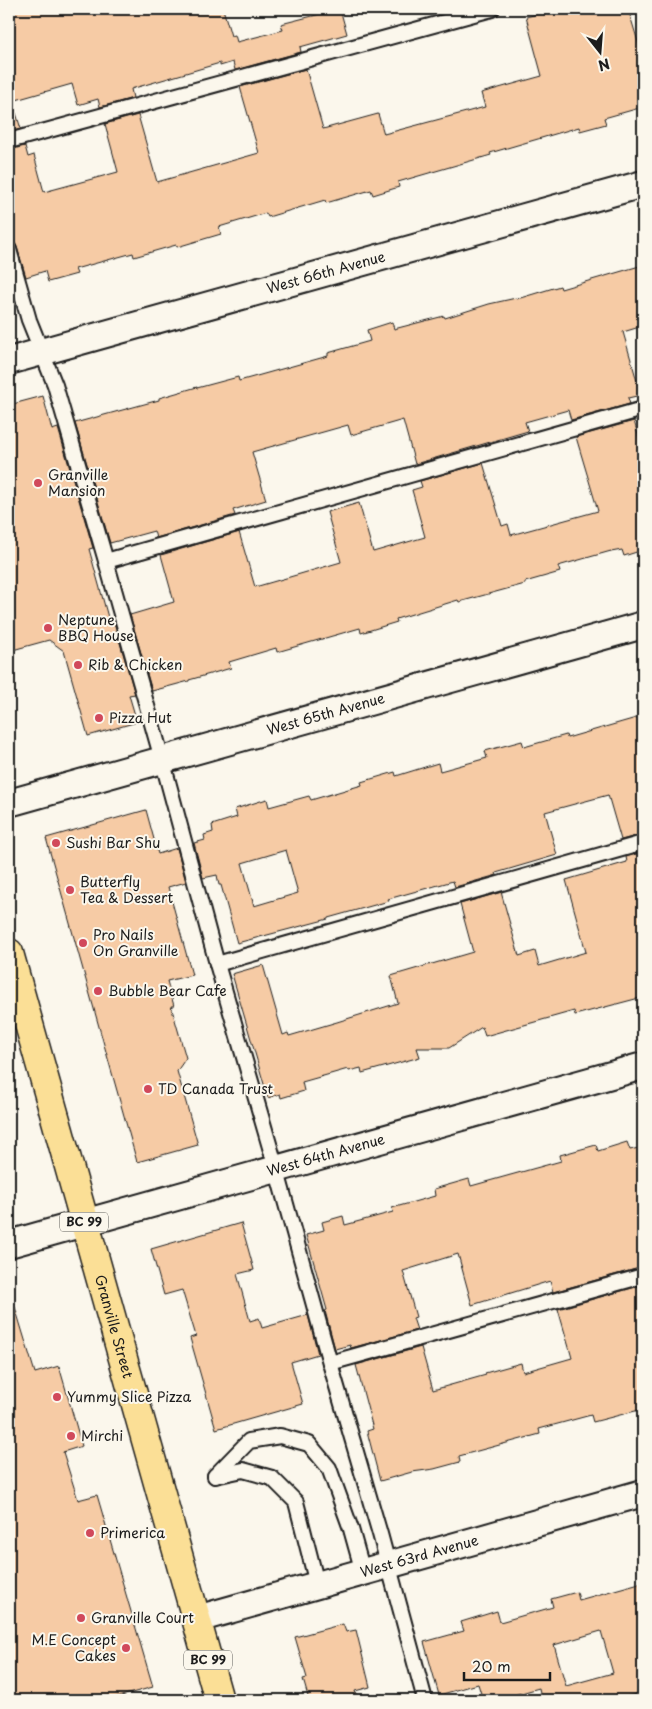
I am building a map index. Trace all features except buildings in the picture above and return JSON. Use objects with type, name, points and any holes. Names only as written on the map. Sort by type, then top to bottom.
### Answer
[{"type":"highway","name":"Granville Street","points":[[9,953],[220,1700]]},
{"type":"street","name":"West 66th Avenue","points":[[9,361],[643,184]]},
{"type":"street","name":"West 65th Avenue","points":[[9,803],[643,625]]},
{"type":"street","name":"West 64th Avenue","points":[[9,1244],[643,1066]]},
{"type":"street","name":"West 63rd Avenue","points":[[197,1619],[643,1493]]},
{"type":"lane","points":[[9,142],[492,9]]},
{"type":"lane","points":[[9,250],[29,320],[55,385],[106,561],[217,964],[425,1700]]},
{"type":"lane","points":[[106,561],[643,409]]},
{"type":"lane","points":[[217,964],[643,843]]},
{"type":"lane","points":[[330,1363],[643,1276]]},
{"type":"lane","points":[[317,1584],[296,1502],[272,1478],[243,1470],[215,1476],[248,1441],[280,1436],[308,1444],[329,1468],[350,1529],[362,1572]]},
{"type":"place","name":"Granville Mansion","points":[[38,483]]},
{"type":"place","name":"Neptune BBQ House","points":[[48,628]]},
{"type":"place","name":"Rib & Chicken","points":[[78,665]]},
{"type":"place","name":"Pizza Hut","points":[[99,718]]},
{"type":"place","name":"Sushi Bar Shu","points":[[56,843]]},
{"type":"place","name":"Butterfly Tea & Dessert","points":[[70,890]]},
{"type":"place","name":"Pro Nails On Granville","points":[[83,943]]},
{"type":"place","name":"Bubble Bear Cafe","points":[[98,991]]},
{"type":"place","name":"TD Canada Trust","points":[[148,1089]]},
{"type":"place","name":"Yummy Slice Pizza","points":[[57,1397]]},
{"type":"place","name":"Mirchi","points":[[71,1436]]},
{"type":"place","name":"Primerica","points":[[90,1533]]},
{"type":"place","name":"Granville Court","points":[[81,1618]]},
{"type":"place","name":"M.E Concept Cakes","points":[[126,1648]]}]
